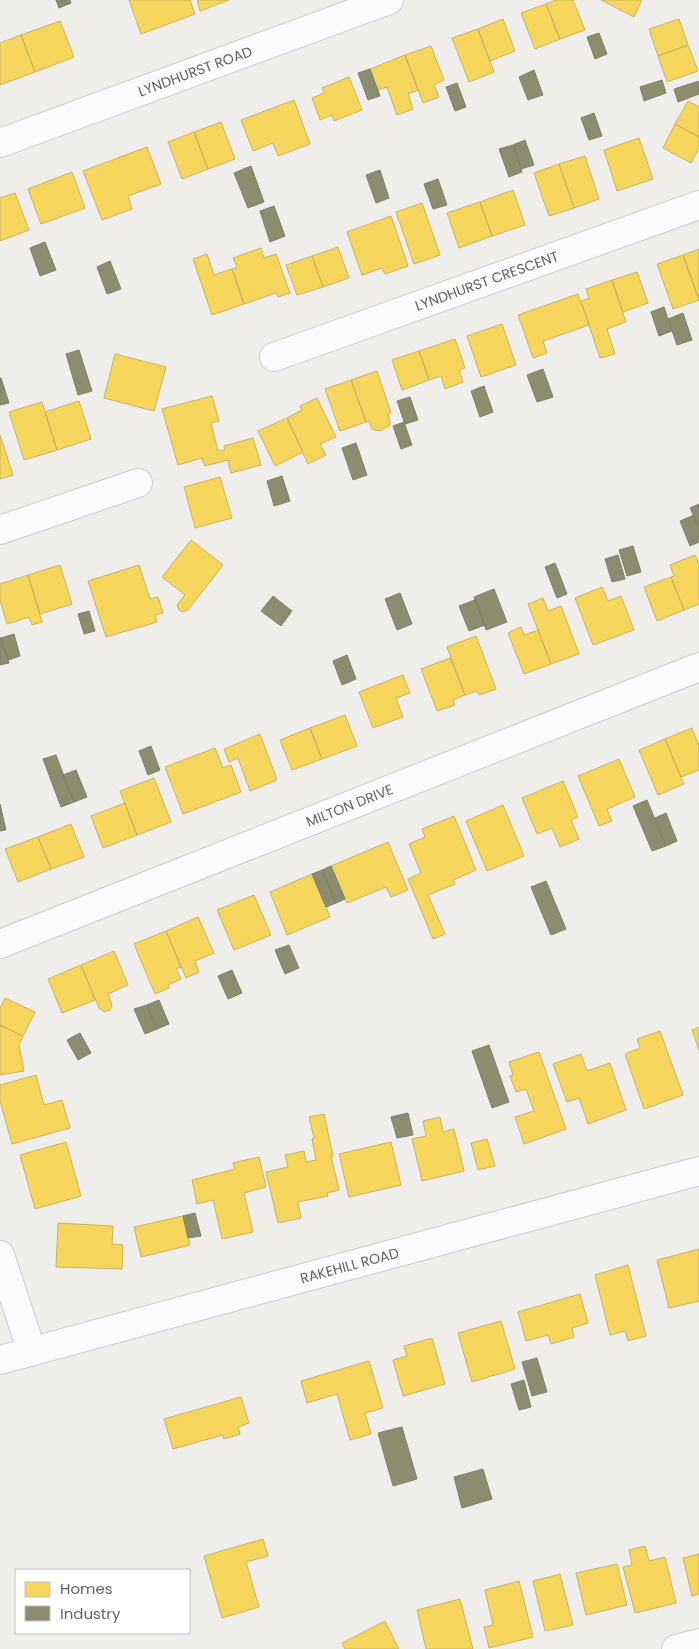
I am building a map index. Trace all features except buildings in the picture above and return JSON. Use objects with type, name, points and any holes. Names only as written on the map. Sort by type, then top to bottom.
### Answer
[{"type":"street","name":"LYNDHURST ROAD","points":[[0,143],[389,0]]},
{"type":"street","name":"LYNDHURST CRESCENT","points":[[274,357],[699,205]]},
{"type":"street","points":[[0,530],[138,483]]},
{"type":"street","name":"MILTON DRIVE","points":[[0,944],[699,667]]},
{"type":"street","name":"RAKEHILL ROAD","points":[[0,1360],[699,1171]]},
{"type":"street","points":[[0,1255],[32,1352]]},
{"type":"street","points":[[676,1649],[699,1643]]}]
